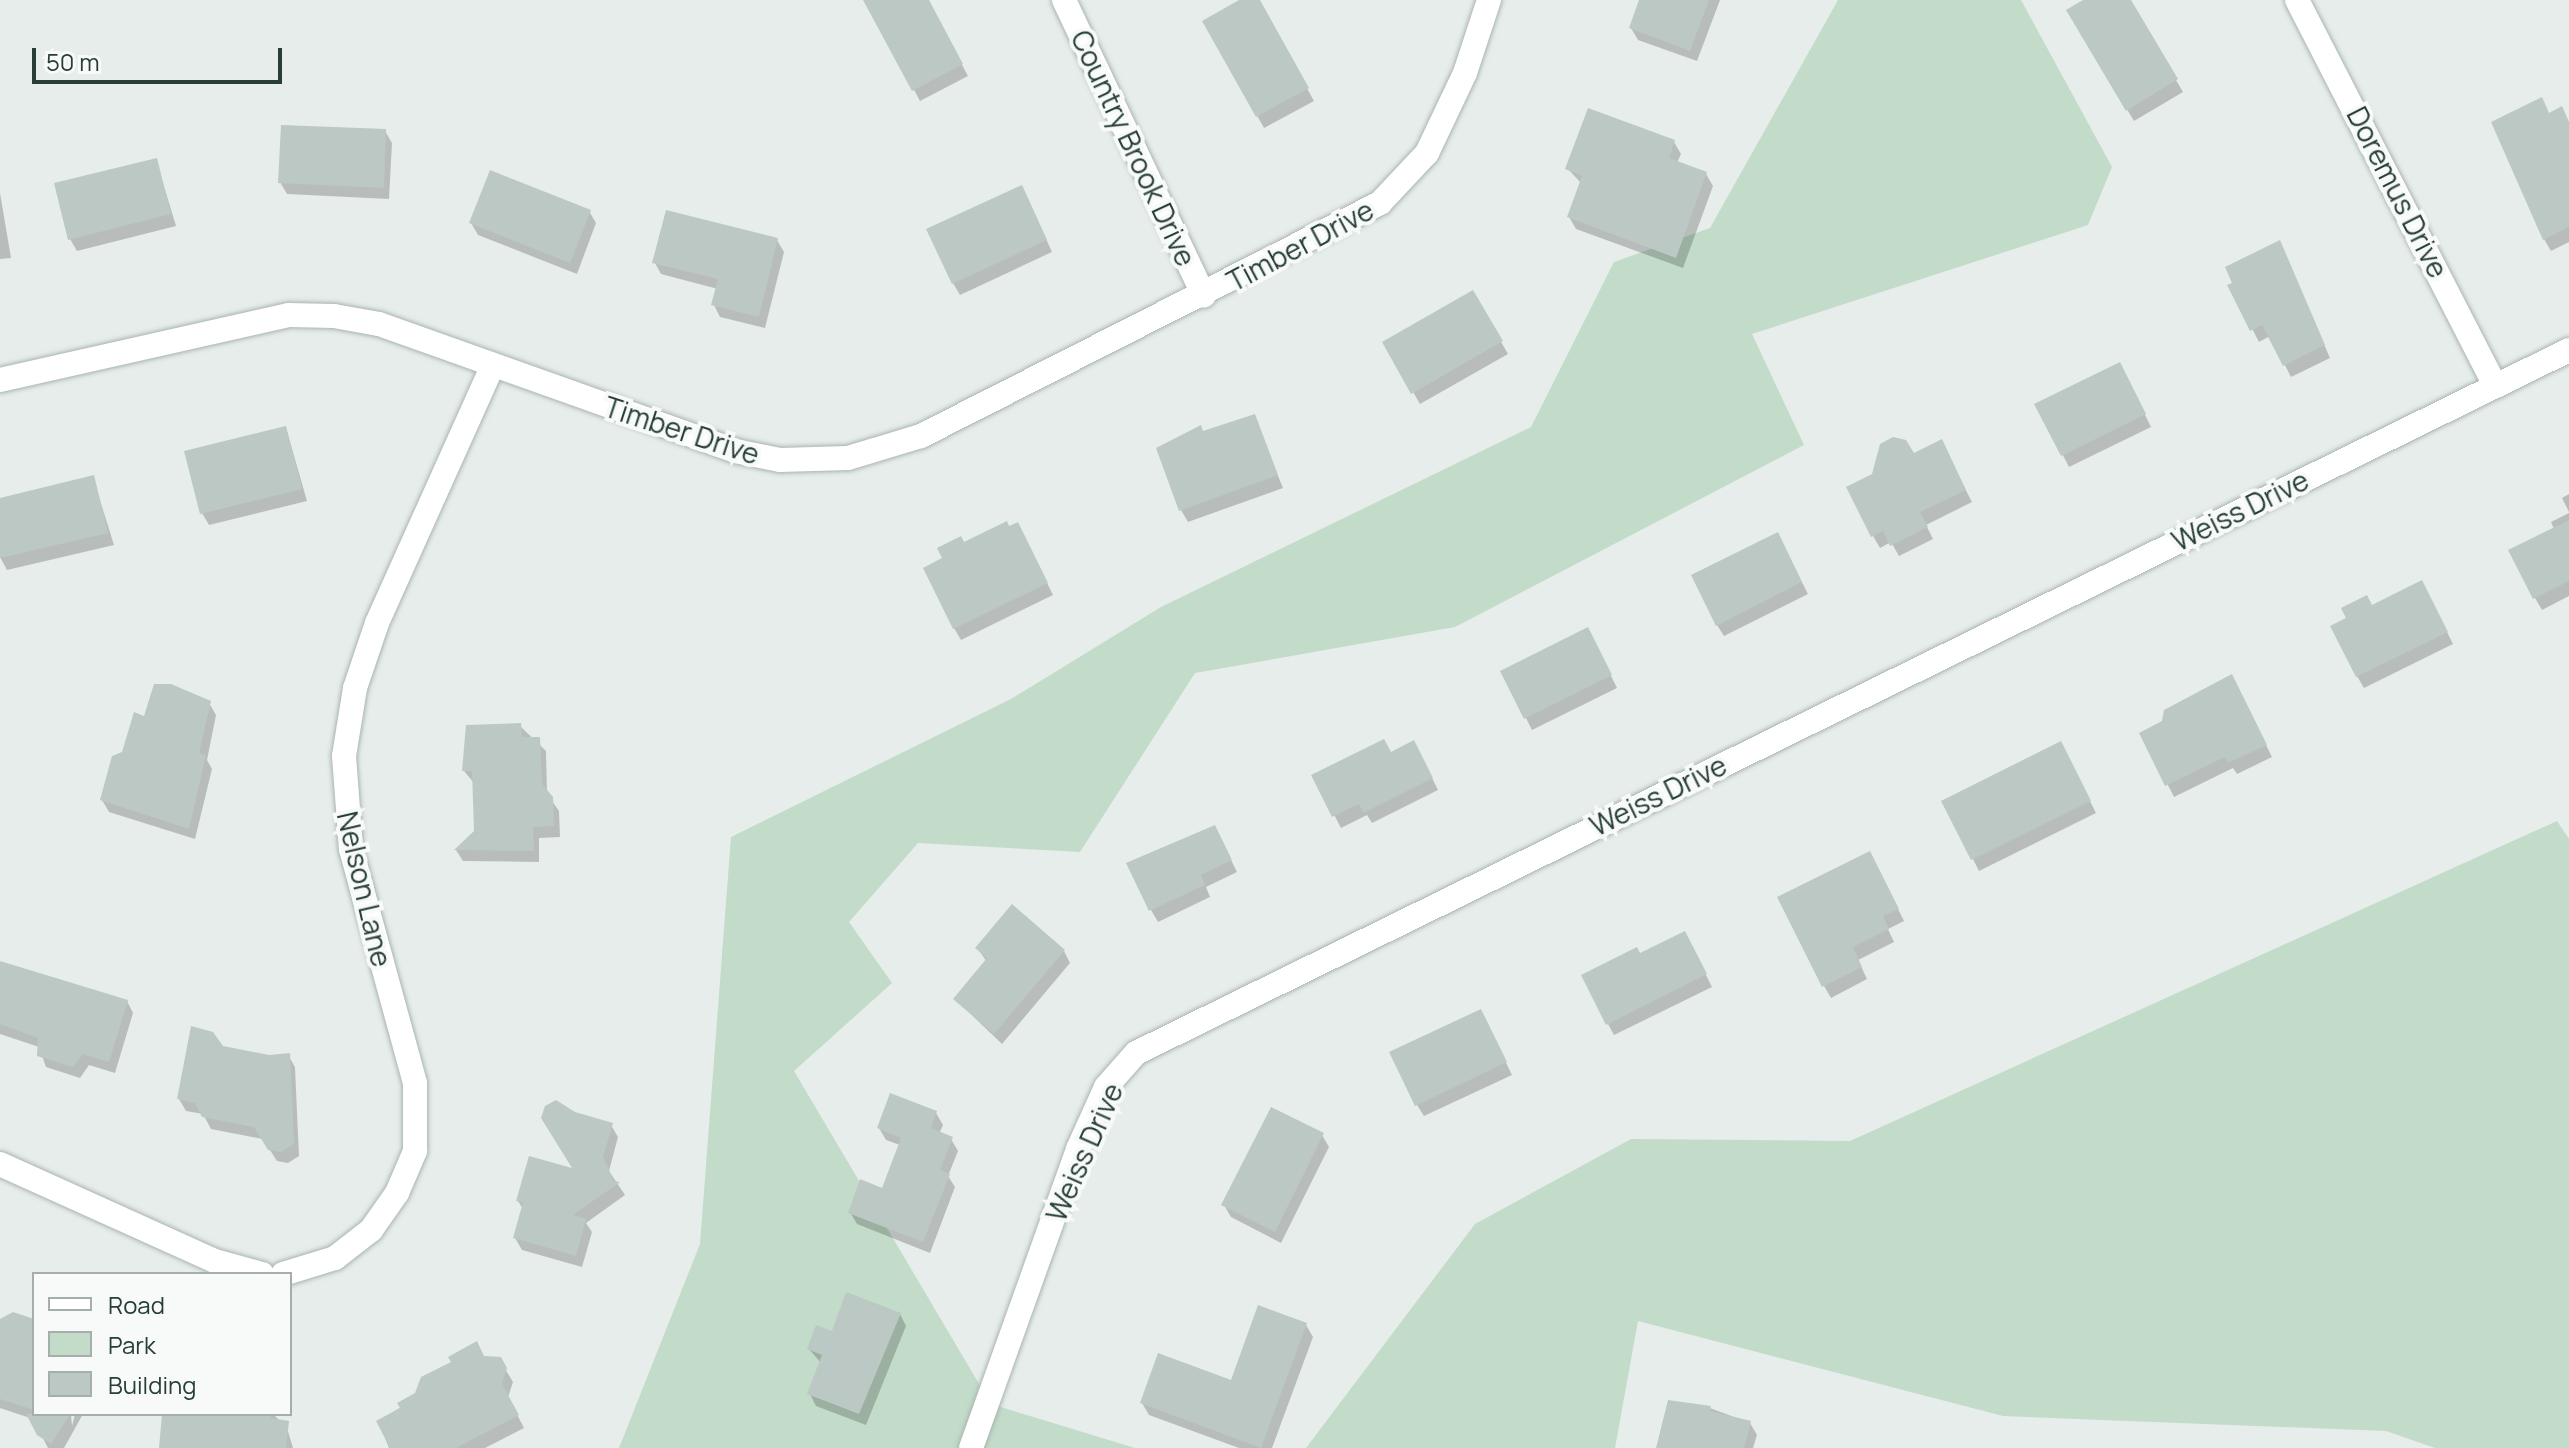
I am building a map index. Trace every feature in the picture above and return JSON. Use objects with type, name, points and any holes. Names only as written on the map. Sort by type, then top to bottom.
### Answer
[{"type":"street","name":"Country Brook Drive","points":[[1064,0],[1204,296]]},
{"type":"street","name":"Timber Drive","points":[[0,380],[289,315],[379,324],[735,451],[780,460],[826,461],[921,436],[1361,216],[1413,172],[1448,113],[1489,0]]},
{"type":"street","name":"Doremus Drive","points":[[2297,0],[2495,386]]},
{"type":"street","name":"Weiss Drive","points":[[971,1448],[1078,1149],[1106,1087],[1136,1053],[2569,350]]},
{"type":"street","name":"Nelson Lane","points":[[290,1272],[335,1258],[371,1230],[397,1193],[415,1151],[415,1083],[351,849],[344,756],[355,688],[377,623],[493,365]]},
{"type":"street","points":[[0,1164],[215,1261],[255,1272]]},
{"type":"green space","points":[[1838,0],[2021,0],[2112,167],[2088,225],[1752,334],[1804,445],[1455,627],[1195,673],[1080,852],[918,843],[849,922],[892,983],[794,1071],[991,1404],[1135,1448],[619,1448],[700,1244],[731,837],[1011,699],[1161,607],[1531,427],[1614,262],[1710,228]]},
{"type":"green space","points":[[2557,821],[2569,839],[2569,1448],[2435,1448],[2386,1431],[2003,1416],[1638,1321],[1615,1448],[1306,1448],[1475,1224],[1631,1139],[1850,1141]]},
{"type":"building","points":[[863,0],[929,0],[963,64],[912,91]]},
{"type":"building","points":[[1239,0],[1260,0],[1309,88],[1256,117],[1202,21]]},
{"type":"building","points":[[1639,0],[1709,0],[1690,51],[1629,28]]},
{"type":"building","points":[[2083,0],[2131,0],[2178,79],[2126,111],[2066,10]]},
{"type":"building","points":[[2542,97],[2549,113],[2562,106],[2569,122],[2569,227],[2543,240],[2491,122]]},
{"type":"building","points":[[1588,108],[1675,140],[1669,158],[1707,172],[1676,258],[1567,217],[1582,176],[1565,169]]},
{"type":"building","points":[[281,125],[386,129],[384,188],[278,183]]},
{"type":"building","points":[[157,158],[171,214],[68,240],[54,183]]},
{"type":"building","points":[[490,170],[591,210],[570,263],[469,223]]},
{"type":"building","points":[[1022,185],[1047,240],[952,284],[926,229]]},
{"type":"building","points":[[666,210],[778,238],[759,317],[711,305],[718,279],[652,263]]},
{"type":"building","points":[[2280,240],[2325,345],[2283,366],[2262,325],[2250,331],[2227,285],[2232,283],[2225,267]]},
{"type":"building","points":[[1473,290],[1503,341],[1411,394],[1382,342]]},
{"type":"building","points":[[2120,362],[2146,414],[2061,456],[2034,404]]},
{"type":"building","points":[[1255,414],[1278,475],[1179,511],[1156,448],[1201,425],[1203,431]]},
{"type":"building","points":[[286,426],[302,489],[200,514],[184,451]]},
{"type":"building","points":[[1893,437],[1906,440],[1914,453],[1942,439],[1966,490],[1920,512],[1928,527],[1890,546],[1883,531],[1871,537],[1846,487],[1872,474],[1880,444]]},
{"type":"building","points":[[94,475],[108,533],[0,558],[0,498]]},
{"type":"building","points":[[2569,520],[2569,581],[2533,599],[2508,550]]},
{"type":"building","points":[[1007,521],[1009,526],[1018,522],[1048,583],[953,629],[923,568],[942,558],[937,548],[961,536],[964,542]]},
{"type":"building","points":[[1778,532],[1802,582],[1716,626],[1691,575]]},
{"type":"building","points":[[2422,580],[2448,632],[2356,677],[2330,626],[2346,618],[2341,608],[2367,595],[2372,605]]},
{"type":"building","points":[[1588,627],[1612,675],[1524,719],[1500,671]]},
{"type":"building","points":[[2232,674],[2267,745],[2228,763],[2225,757],[2165,786],[2139,733],[2162,721],[2164,710]]},
{"type":"building","points":[[154,684],[171,684],[211,701],[199,753],[206,755],[189,829],[100,800],[112,756],[122,752],[134,712],[144,716]]},
{"type":"building","points":[[521,723],[522,737],[540,737],[542,784],[553,797],[554,826],[533,827],[534,851],[454,850],[474,831],[472,771],[462,771],[466,725]]},
{"type":"building","points":[[1384,739],[1391,752],[1414,740],[1433,778],[1363,813],[1359,804],[1332,817],[1311,775]]},
{"type":"building","points":[[2061,741],[2091,801],[1971,860],[1941,801]]},
{"type":"building","points":[[1215,825],[1232,860],[1201,875],[1205,885],[1149,911],[1126,863]]},
{"type":"building","points":[[1870,851],[1899,909],[1883,916],[1889,929],[1853,947],[1862,967],[1822,987],[1777,897]]},
{"type":"building","points":[[1012,904],[1065,950],[994,1034],[953,999],[987,958],[975,948]]},
{"type":"building","points":[[1685,931],[1707,974],[1606,1025],[1581,975],[1637,947],[1640,953]]},
{"type":"building","points":[[0,961],[128,1000],[109,1062],[83,1054],[73,1067],[37,1056],[38,1038],[0,1024]]},
{"type":"building","points":[[1481,1009],[1507,1062],[1415,1106],[1389,1052]]},
{"type":"building","points":[[191,1026],[213,1032],[223,1046],[269,1055],[290,1053],[294,1144],[281,1152],[268,1150],[254,1127],[202,1117],[195,1103],[177,1099]]},
{"type":"building","points":[[890,1093],[937,1111],[931,1128],[953,1137],[940,1170],[950,1174],[923,1242],[848,1213],[860,1179],[882,1188],[901,1138],[877,1128]]},
{"type":"building","points":[[556,1100],[575,1112],[613,1123],[603,1157],[614,1181],[620,1182],[573,1215],[586,1219],[576,1256],[513,1238],[523,1202],[516,1201],[529,1156],[572,1168],[541,1118],[545,1106]]},
{"type":"building","points":[[1271,1107],[1324,1133],[1275,1232],[1221,1205]]},
{"type":"building","points":[[846,1292],[901,1313],[859,1414],[807,1394],[822,1355],[807,1349],[816,1325],[832,1331]]},
{"type":"building","points":[[1258,1305],[1307,1323],[1261,1448],[1140,1403],[1158,1353],[1231,1380]]},
{"type":"building","points":[[13,1312],[32,1318],[32,1409],[0,1399],[0,1319]]},
{"type":"building","points":[[477,1341],[484,1356],[501,1357],[507,1368],[502,1384],[519,1415],[456,1448],[390,1448],[376,1421],[400,1408],[397,1403],[415,1393],[421,1377],[451,1362],[448,1357]]},
{"type":"building","points":[[1668,1400],[1711,1406],[1710,1411],[1751,1421],[1744,1448],[1656,1448]]},
{"type":"building","points":[[26,1414],[69,1416],[51,1444],[37,1435]]},
{"type":"building","points":[[162,1416],[271,1416],[289,1421],[286,1448],[159,1448]]}]
